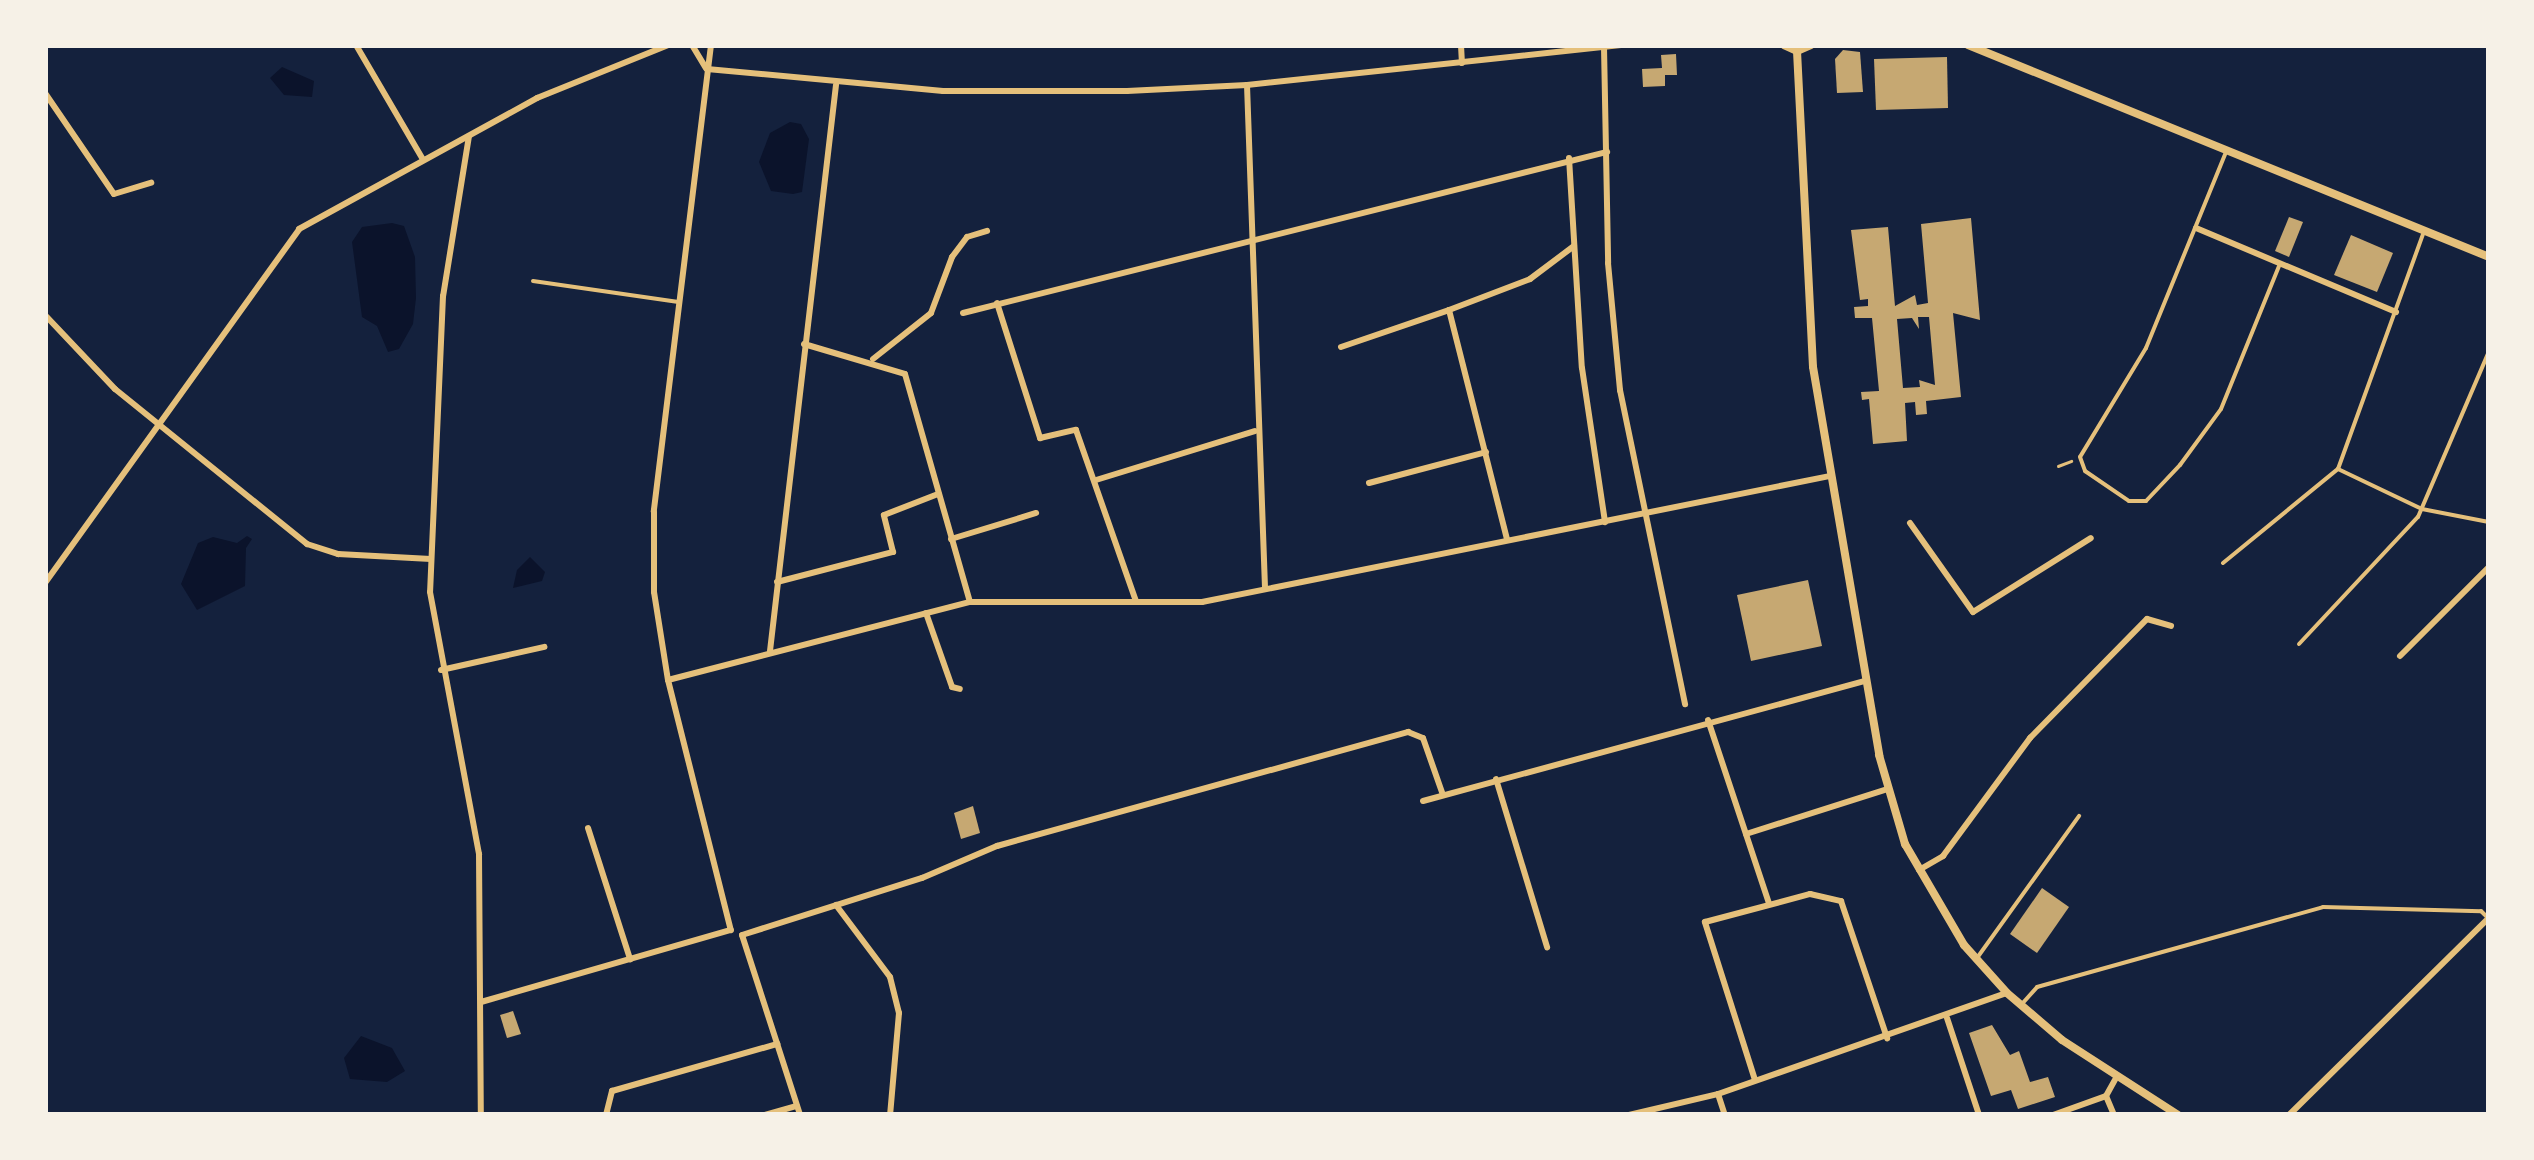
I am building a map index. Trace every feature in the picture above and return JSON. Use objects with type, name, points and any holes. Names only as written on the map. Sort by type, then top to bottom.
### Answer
[{"type":"street","points":[[356,45],[422,158]]},
{"type":"street","points":[[45,583],[299,228],[537,98],[668,45]]},
{"type":"street","points":[[692,45],[707,69]]},
{"type":"street","points":[[710,45],[654,512],[654,592],[668,680],[731,930]]},
{"type":"street","points":[[1461,45],[1462,62]]},
{"type":"street","points":[[707,69],[836,85],[1035,92],[1247,85],[1620,45]]},
{"type":"street","points":[[1784,45],[1797,51],[1812,45]]},
{"type":"street","points":[[1968,45],[1988,48],[2226,152],[2423,234],[2489,257]]},
{"type":"street","points":[[1604,47],[1620,390],[1685,704]]},
{"type":"street","points":[[1797,51],[1809,322],[1830,476],[1888,790],[1919,870],[1977,958],[2007,993],[2117,1076],[2178,1115]]},
{"type":"street","points":[[770,651],[836,85]]},
{"type":"street","points":[[1247,85],[1256,431],[1265,587]]},
{"type":"street","points":[[45,93],[114,194],[151,183]]},
{"type":"street","points":[[470,136],[443,296],[431,559],[432,622],[479,854],[481,1115]]},
{"type":"street","points":[[963,312],[1570,158],[1607,152]]},
{"type":"street","points":[[1570,158],[1582,368],[1605,522]]},
{"type":"street","points":[[2196,228],[2396,312]]},
{"type":"street","points":[[872,360],[931,314],[952,257],[967,237],[987,231]]},
{"type":"street","points":[[1341,347],[1530,279],[1574,246]]},
{"type":"street","points":[[997,303],[1040,438],[1076,430],[1136,602]]},
{"type":"street","points":[[1449,310],[1508,539]]},
{"type":"street","points":[[45,314],[160,425],[308,544],[338,554],[431,559]]},
{"type":"street","points":[[804,344],[872,360],[906,374],[970,602]]},
{"type":"street","points":[[1096,480],[1256,431]]},
{"type":"street","points":[[1368,482],[1486,452]]},
{"type":"street","points":[[668,680],[970,602],[1202,602],[1830,476]]},
{"type":"street","points":[[777,582],[893,552],[884,515],[938,494]]},
{"type":"street","points":[[951,538],[1036,513]]},
{"type":"street","points":[[1910,523],[1973,612],[2091,538]]},
{"type":"street","points":[[2400,656],[2489,567]]},
{"type":"street","points":[[926,613],[952,687],[960,689]]},
{"type":"street","points":[[1919,870],[1943,856],[2030,738],[2150,616],[2171,626]]},
{"type":"street","points":[[441,670],[544,648]]},
{"type":"street","points":[[1423,801],[1708,720],[1866,682]]},
{"type":"street","points":[[1708,720],[1768,903]]},
{"type":"street","points":[[481,1002],[731,930],[742,935],[983,850],[1408,732],[1423,738],[1443,796]]},
{"type":"street","points":[[1496,780],[1547,947]]},
{"type":"street","points":[[1746,834],[1888,790]]},
{"type":"street","points":[[588,828],[630,959]]},
{"type":"street","points":[[1755,1080],[1705,922],[1810,894],[1841,901],[1887,1038]]},
{"type":"street","points":[[836,905],[890,977],[899,1013],[890,1115]]},
{"type":"street","points":[[2289,1115],[2489,918]]},
{"type":"street","points":[[742,935],[800,1115]]},
{"type":"street","points":[[1628,1115],[1718,1094],[1947,1018],[2007,993]]},
{"type":"street","points":[[1947,1018],[1979,1115]]},
{"type":"street","points":[[606,1115],[612,1091],[776,1044]]},
{"type":"street","points":[[2052,1115],[2106,1096],[2117,1076]]},
{"type":"street","points":[[1718,1094],[1725,1115]]},
{"type":"street","points":[[2106,1096],[2114,1115]]},
{"type":"street","points":[[765,1115],[797,1106]]},
{"type":"lane","points":[[2226,152],[2134,373],[2080,457],[2085,471],[2129,502],[2148,498],[2221,409],[2281,262]]},
{"type":"lane","points":[[2223,563],[2338,469],[2423,234]]},
{"type":"lane","points":[[533,281],[678,302]]},
{"type":"lane","points":[[2300,644],[2422,509],[2489,351]]},
{"type":"lane","points":[[2338,469],[2422,509],[2489,522]]},
{"type":"lane","points":[[1977,958],[2079,816]]},
{"type":"lane","points":[[2021,1005],[2037,986],[2323,907],[2481,910],[2489,918]]},
{"type":"path","points":[[2058,466],[2080,457]]},
{"type":"water","points":[[282,67],[314,81],[312,97],[284,95],[270,78]]},
{"type":"water","points":[[790,122],[801,124],[809,139],[802,192],[793,194],[771,191],[759,162],[770,133]]},
{"type":"water","points":[[392,223],[404,226],[415,257],[416,298],[413,324],[399,349],[388,352],[377,326],[362,317],[352,242],[362,227]]},
{"type":"water","points":[[247,536],[252,539],[246,548],[245,586],[197,610],[181,584],[198,543],[213,537],[237,543]]},
{"type":"water","points":[[530,557],[545,572],[542,581],[513,588],[517,570]]},
{"type":"water","points":[[361,1036],[392,1048],[405,1071],[387,1082],[350,1079],[344,1058]]},
{"type":"building","points":[[1843,50],[1860,52],[1863,92],[1837,93],[1835,59]]},
{"type":"building","points":[[1676,54],[1677,75],[1665,75],[1665,86],[1643,87],[1642,69],[1662,68],[1661,55]]},
{"type":"building","points":[[1947,57],[1948,108],[1876,110],[1874,59]]},
{"type":"building","points":[[2289,217],[2303,222],[2289,257],[2275,251]]},
{"type":"building","points":[[1971,218],[1980,320],[1953,313],[1961,397],[1926,401],[1927,414],[1916,415],[1915,402],[1905,403],[1907,441],[1873,444],[1869,399],[1862,400],[1861,392],[1879,391],[1872,318],[1855,318],[1854,307],[1868,306],[1868,299],[1860,300],[1851,230],[1888,227],[1895,306],[1915,295],[1917,305],[1928,303],[1921,224]],"holes":[[[1918,317],[1929,317],[1935,385],[1919,380],[1920,387],[1903,388],[1897,319],[1912,318],[1919,329]]]},
{"type":"building","points":[[2351,235],[2393,253],[2377,292],[2334,275]]},
{"type":"building","points":[[1808,580],[1822,646],[1751,661],[1737,595]]},
{"type":"building","points":[[973,806],[980,833],[961,839],[954,813]]},
{"type":"building","points":[[2042,888],[2069,907],[2037,953],[2010,934]]},
{"type":"building","points":[[513,1011],[521,1034],[507,1038],[500,1015]]},
{"type":"building","points":[[1992,1025],[2010,1055],[2019,1051],[2030,1082],[2048,1077],[2055,1097],[2018,1109],[2011,1090],[1991,1096],[1969,1033]]}]
